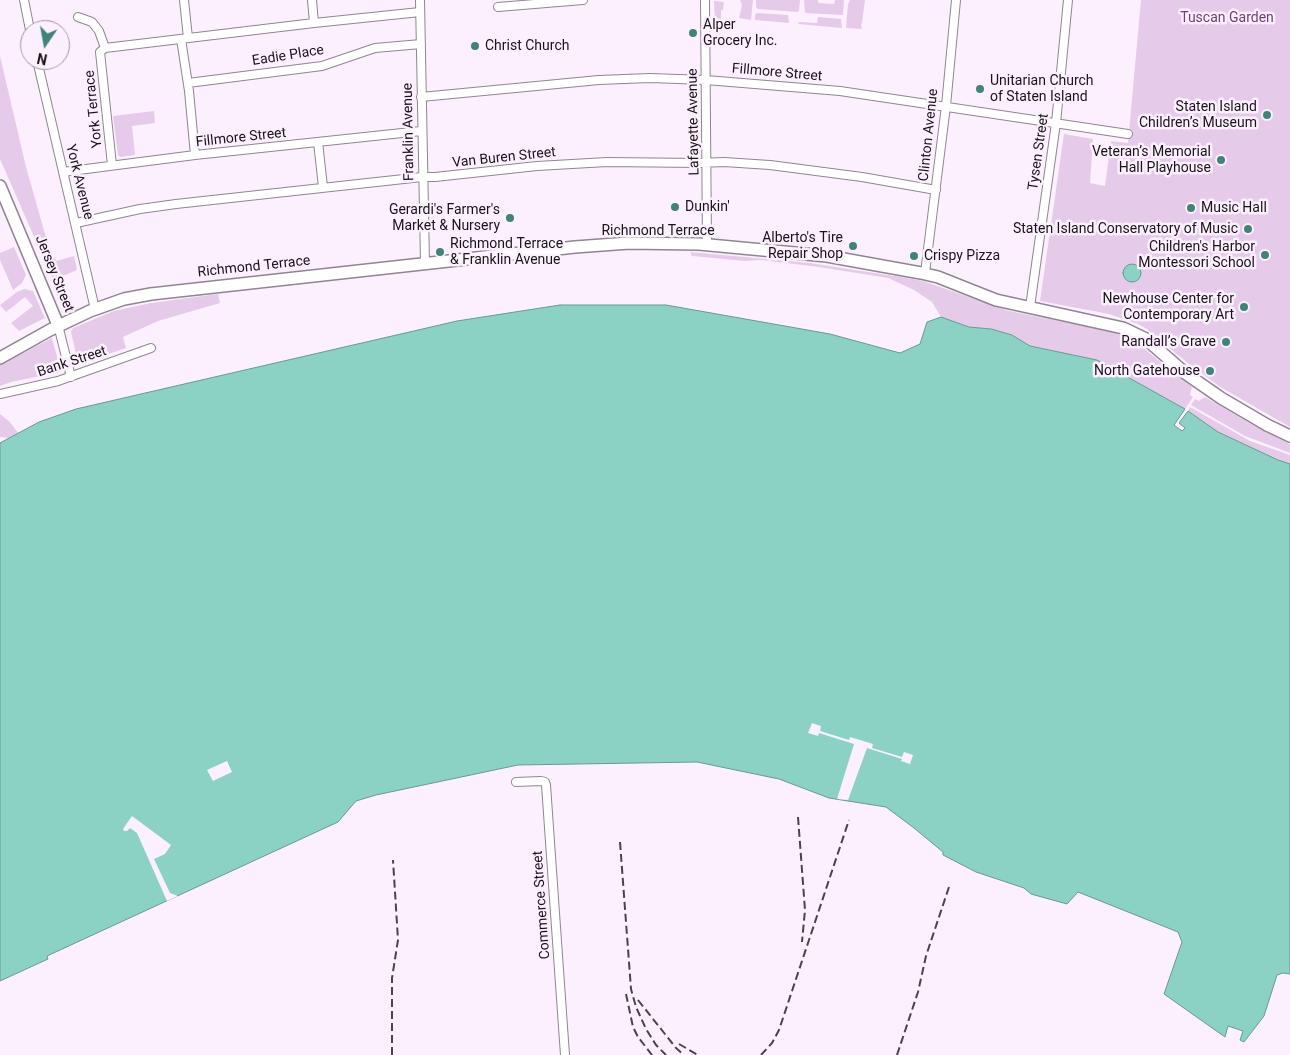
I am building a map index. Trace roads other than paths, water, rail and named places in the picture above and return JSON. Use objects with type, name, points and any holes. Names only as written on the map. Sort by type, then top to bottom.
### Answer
[{"type":"main road","name":"Jersey Street","points":[[0,186],[58,325]]},
{"type":"main road","name":"Richmond Terrace","points":[[0,358],[58,325],[95,309],[124,299],[167,292],[596,246],[655,243],[706,244],[827,256],[925,274],[991,298],[1030,308],[1108,323],[1138,333],[1196,382],[1240,410],[1290,436]]},
{"type":"street","points":[[24,0],[28,20]]},
{"type":"street","points":[[184,0],[188,83],[195,155]]},
{"type":"street","points":[[312,0],[314,23]]},
{"type":"street","name":"Franklin Avenue","points":[[420,0],[425,263]]},
{"type":"street","points":[[498,7],[583,0]]},
{"type":"street","name":"Lafayette Avenue","points":[[705,0],[706,244]]},
{"type":"street","name":"Clinton Avenue","points":[[925,274],[946,106],[956,0]]},
{"type":"street","name":"Tysen Street","points":[[1030,308],[1056,123],[1068,0]]},
{"type":"street","points":[[103,50],[314,23],[420,12]]},
{"type":"street","name":"York Terrace","points":[[78,17],[92,22],[99,31],[103,50],[112,165]]},
{"type":"street","name":"Eadie Place","points":[[188,83],[322,66],[375,48],[420,44]]},
{"type":"street","name":"York Avenue","points":[[39,70],[95,309]]},
{"type":"street","name":"Fillmore Street","points":[[421,97],[599,80],[650,78],[706,80],[840,91],[1128,134]]},
{"type":"street","name":"Fillmore Street","points":[[63,172],[195,155],[421,131]]},
{"type":"street","points":[[318,142],[323,187]]},
{"type":"street","name":"Van Buren Street","points":[[76,223],[140,209],[323,187],[422,177],[436,178],[537,166],[607,162],[724,162],[862,176],[936,190]]},
{"type":"street","name":"Jersey Street","points":[[58,325],[71,377]]},
{"type":"street","name":"Bank Street","points":[[0,394],[71,377],[151,348]]},
{"type":"street","name":"Commerce Street","points":[[516,782],[541,781],[545,782],[546,785],[565,1055]]},
{"type":"railway","points":[[798,817],[805,910],[802,942]]},
{"type":"railway","points":[[761,1055],[772,1043],[779,1030],[849,820]]},
{"type":"railway","points":[[620,842],[631,989],[636,1007],[646,1029],[656,1045],[666,1055]]},
{"type":"railway","points":[[392,1055],[392,978],[398,940],[393,860]]},
{"type":"railway","points":[[897,1055],[918,992],[926,956],[950,884]]},
{"type":"railway","points":[[626,994],[633,1027],[652,1055]]},
{"type":"railway","points":[[638,1000],[676,1048],[684,1055]]},
{"type":"railway","points":[[679,1044],[698,1055]]},
{"type":"place","name":"Alper Grocery Inc.","points":[[693,33]]},
{"type":"place","name":"Christ Church","points":[[475,46]]},
{"type":"place","name":"Unitarian Church of Staten Island","points":[[980,89]]},
{"type":"place","name":"Staten Island Children’s Museum","points":[[1267,115]]},
{"type":"place","name":"Veteran’s Memorial Hall Playhouse","points":[[1221,160]]},
{"type":"place","name":"Dunkin'","points":[[675,207]]},
{"type":"place","name":"Music Hall","points":[[1191,208]]},
{"type":"place","name":"Gerardi's Farmer's Market & Nursery","points":[[510,218]]},
{"type":"place","name":"Staten Island Conservatory of Music","points":[[1248,229]]},
{"type":"place","name":"Alberto's Tire Repair Shop","points":[[853,246]]},
{"type":"place","name":"Richmond Terrace & Franklin Avenue","points":[[440,252]]},
{"type":"place","name":"Children's Harbor Montessori School","points":[[1265,255]]},
{"type":"place","name":"Crispy Pizza","points":[[914,256]]},
{"type":"place","name":"Newhouse Center for Contemporary Art","points":[[1244,307]]},
{"type":"place","name":"Randall’s Grave","points":[[1226,342]]},
{"type":"place","name":"North Gatehouse","points":[[1210,371]]},
{"type":"park label","name":"Tuscan Garden","points":[[1227,18]]}]
